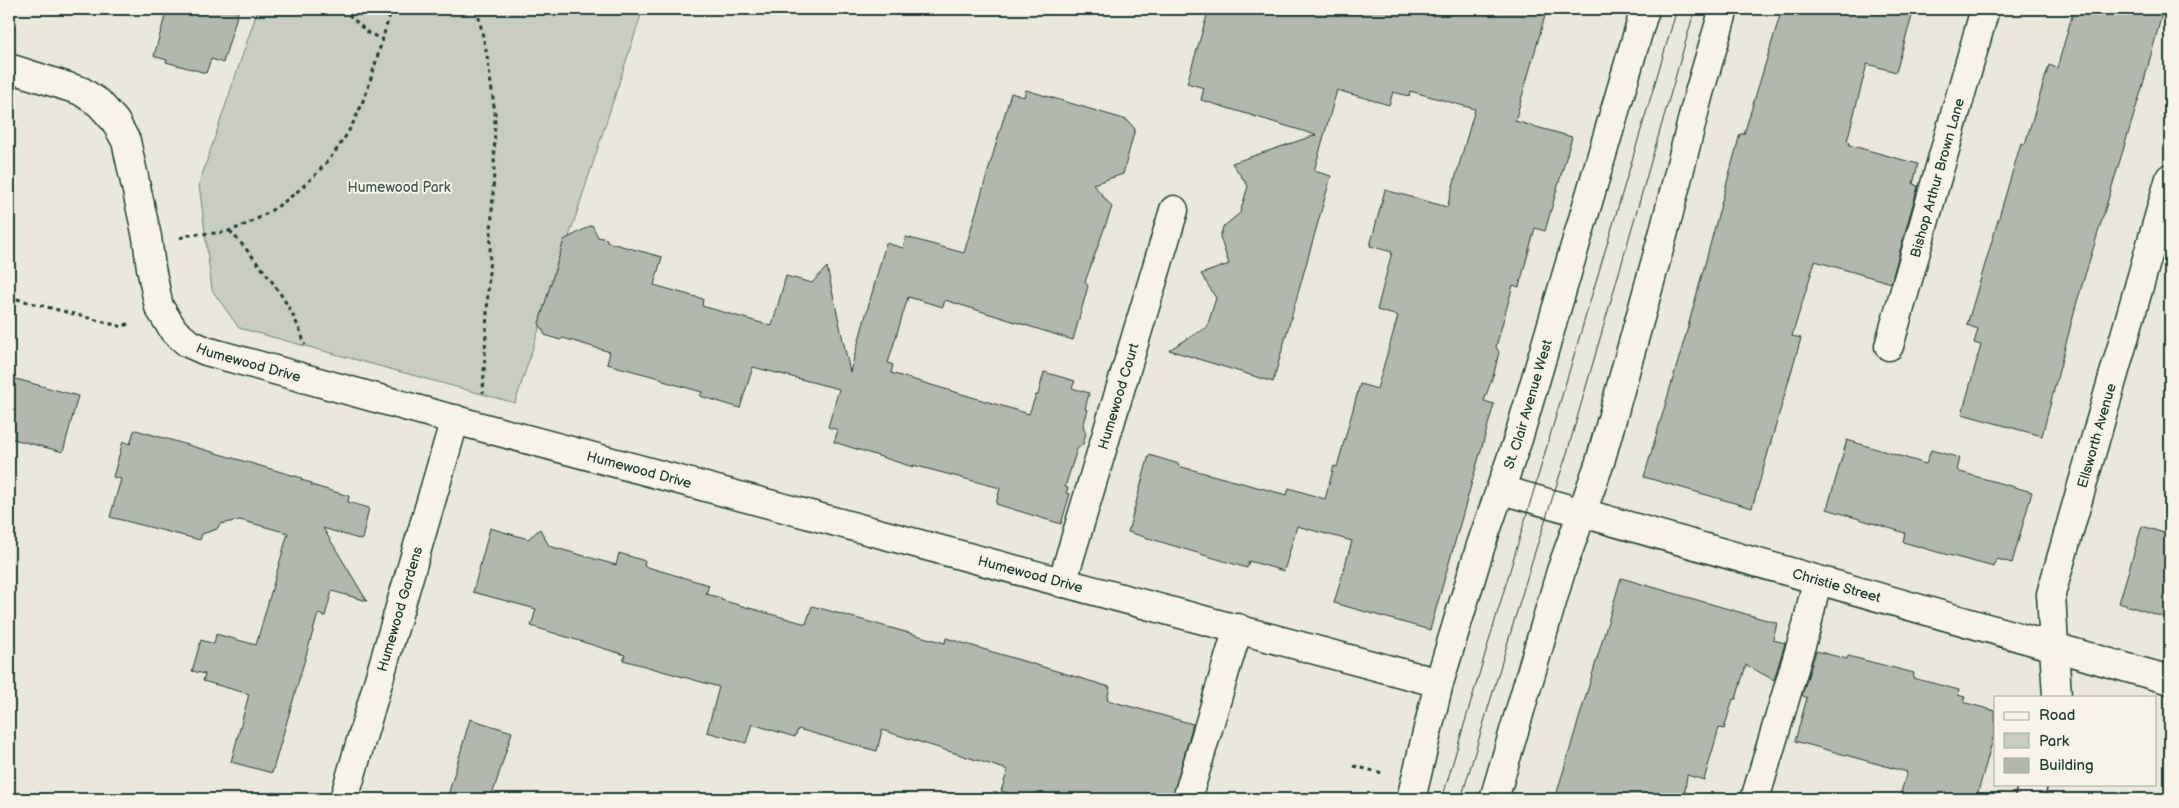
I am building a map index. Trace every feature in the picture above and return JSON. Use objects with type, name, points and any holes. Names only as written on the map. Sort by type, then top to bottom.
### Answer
[{"type":"street","name":"St. Clair Avenue West","points":[[1411,799],[1439,683],[1481,545],[1502,490],[1645,9]]},
{"type":"street","points":[[1494,799],[1561,571],[1600,462],[1666,224],[1699,93],[1724,9]]},
{"type":"street","name":"Bishop Arthur Brown Lane","points":[[1889,346],[1985,9]]},
{"type":"street","name":"Humewood Drive","points":[[9,68],[81,91],[99,103],[115,122],[126,142],[147,237],[159,307],[174,331],[188,343],[215,353],[455,419],[1439,683]]},
{"type":"street","name":"Ellsworth Avenue","points":[[2057,696],[2051,594],[2170,178]]},
{"type":"street","name":"Humewood Court","points":[[1062,583],[1174,210]]},
{"type":"street","name":"Humewood Gardens","points":[[344,799],[455,419]]},
{"type":"street","name":"Christie Street","points":[[1502,490],[2170,680]]},
{"type":"street","points":[[1755,799],[1807,625],[1817,580]]},
{"type":"street","points":[[1187,799],[1238,628]]},
{"type":"street","points":[[2029,799],[2032,786]]},
{"type":"path","points":[[342,9],[368,33],[384,40]]},
{"type":"path","points":[[174,240],[189,234],[230,231],[265,214],[292,195],[320,169],[344,140],[355,119],[384,40],[392,9]]},
{"type":"path","points":[[477,9],[487,55],[494,114],[494,182],[486,379],[482,399]]},
{"type":"path","points":[[230,231],[252,256],[285,302],[305,344],[304,349]]},
{"type":"path","points":[[9,298],[123,327],[133,320]]},
{"type":"path","points":[[1354,766],[1382,773]]},
{"type":"green space","name":"Humewood Park","points":[[258,9],[643,9],[515,403],[239,328],[212,290],[199,184]]},
{"type":"building","points":[[167,9],[239,9],[223,63],[211,59],[206,73],[166,62],[167,60],[154,56]]},
{"type":"building","points":[[1209,9],[1547,9],[1515,121],[1572,137],[1545,231],[1535,228],[1519,287],[1513,285],[1496,347],[1499,352],[1494,373],[1484,401],[1494,404],[1430,630],[1334,603],[1352,541],[1297,526],[1284,571],[1249,561],[1247,568],[1128,532],[1149,455],[1179,464],[1178,466],[1287,495],[1289,488],[1325,499],[1334,466],[1337,467],[1360,384],[1377,389],[1398,316],[1377,310],[1392,252],[1370,246],[1385,190],[1447,207],[1475,109],[1410,91],[1409,96],[1393,92],[1389,105],[1337,90],[1314,171],[1331,176],[1273,382],[1169,350],[1207,327],[1216,298],[1201,274],[1229,264],[1220,237],[1223,227],[1240,213],[1248,186],[1232,163],[1316,135],[1201,100],[1204,88],[1187,83]]},
{"type":"building","points":[[1782,9],[1914,9],[1896,72],[1867,64],[1847,141],[1850,142],[1849,145],[1918,164],[1913,184],[1918,186],[1891,283],[1815,261],[1792,336],[1801,338],[1752,508],[1644,477],[1686,334],[1740,134],[1744,134]]},
{"type":"building","points":[[2074,9],[2142,9],[2162,14],[2142,88],[2076,305],[2042,436],[1962,414],[1981,345],[1974,343],[1978,329],[1967,325],[2021,143],[2025,144],[2049,65],[2057,68]]},
{"type":"building","points":[[1026,90],[1127,120],[1135,129],[1123,174],[1093,184],[1112,207],[1085,282],[1088,286],[1073,340],[945,300],[943,307],[908,297],[888,363],[893,365],[891,373],[1029,414],[1036,395],[1038,395],[1044,372],[1075,381],[1072,388],[1089,393],[1085,409],[1088,410],[1083,426],[1086,433],[1083,444],[1077,449],[1065,487],[1068,488],[1066,493],[1070,494],[1061,524],[996,504],[1000,488],[913,465],[913,467],[834,442],[838,430],[828,427],[839,389],[753,367],[740,408],[700,396],[702,392],[663,381],[663,379],[607,364],[610,352],[563,338],[560,340],[545,335],[539,323],[564,240],[592,225],[598,237],[607,239],[607,242],[662,257],[654,285],[703,299],[702,306],[772,326],[786,276],[812,283],[827,267],[850,372],[886,243],[903,248],[906,237],[964,253],[1011,93],[1024,97]]},
{"type":"building","points":[[9,377],[78,396],[63,452],[9,438]]},
{"type":"building","points":[[136,430],[302,478],[301,480],[312,483],[311,485],[349,496],[348,502],[369,508],[362,540],[323,528],[367,601],[332,591],[325,616],[318,614],[272,773],[231,762],[249,694],[203,681],[205,674],[192,671],[201,640],[214,644],[216,634],[256,645],[288,533],[240,520],[220,524],[217,529],[202,534],[200,540],[110,517],[121,479],[113,477],[123,441],[130,444]]},
{"type":"building","points":[[1847,440],[1926,464],[1931,450],[1960,458],[1957,470],[1960,472],[2032,492],[2012,563],[1997,559],[1994,567],[1937,552],[1903,542],[1905,533],[1827,509]]},
{"type":"building","points":[[2142,526],[2170,535],[2170,619],[2119,603]]},
{"type":"building","points":[[490,528],[528,539],[540,529],[549,546],[616,565],[619,553],[645,561],[644,566],[709,585],[706,594],[722,598],[721,600],[806,624],[812,606],[945,643],[946,638],[1110,687],[1107,700],[1193,724],[1172,799],[1029,799],[1001,791],[1008,770],[882,730],[877,751],[798,729],[795,737],[752,724],[746,743],[707,732],[719,687],[623,660],[625,655],[531,626],[536,609],[473,592]]},
{"type":"building","points":[[1621,578],[1777,623],[1773,640],[1785,643],[1774,680],[1746,665],[1736,699],[1733,699],[1724,729],[1719,728],[1704,780],[1687,775],[1684,799],[1555,799]]},
{"type":"building","points":[[1816,651],[1847,659],[1848,656],[1914,673],[1913,678],[1959,690],[1958,695],[1965,697],[1963,702],[1994,711],[1994,736],[1976,799],[1899,799],[1907,772],[1795,741],[1807,698],[1802,695]]},
{"type":"building","points":[[470,719],[512,732],[491,799],[447,799]]},
{"type":"tram line","points":[[1442,799],[1677,9]]},
{"type":"tram line","points":[[1461,799],[1532,561],[1567,453],[1695,9]]}]
